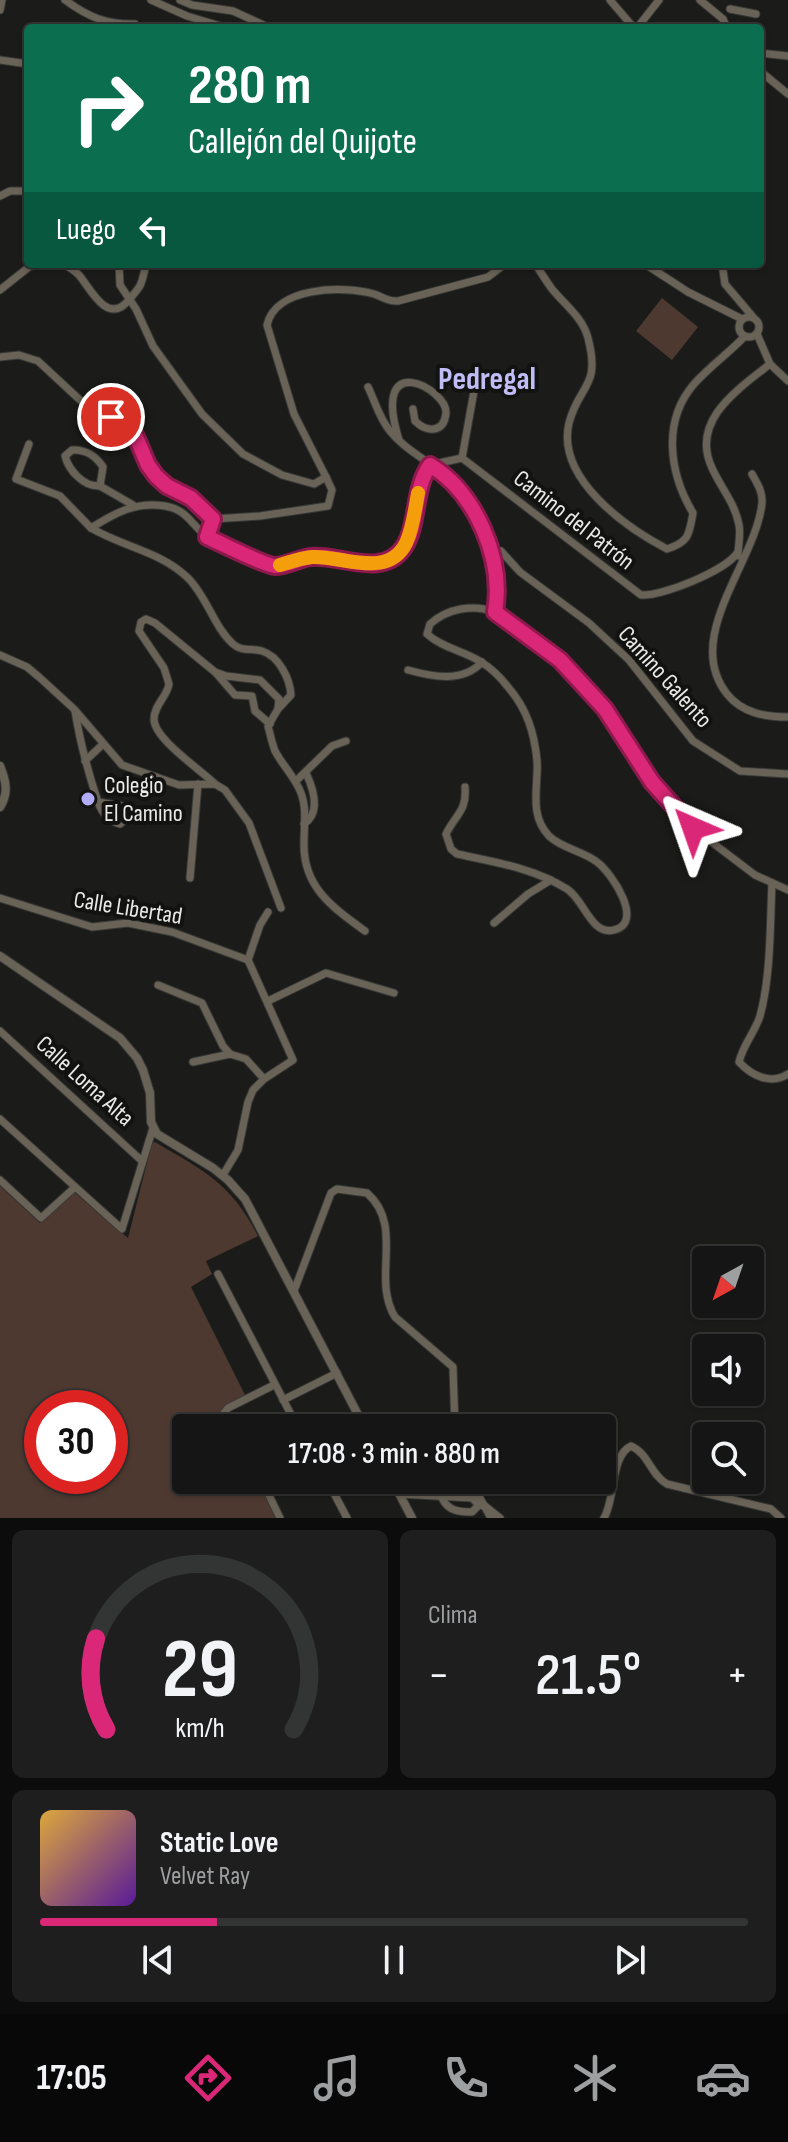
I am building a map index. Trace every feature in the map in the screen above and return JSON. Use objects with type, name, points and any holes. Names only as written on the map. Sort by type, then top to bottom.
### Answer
[{"type":"street","points":[[0,10],[2,0]]},
{"type":"street","points":[[65,0],[99,21],[135,24]]},
{"type":"street","points":[[151,0],[214,24]]},
{"type":"street","points":[[180,0],[192,5],[233,11],[261,24]]},
{"type":"street","points":[[610,0],[632,24]]},
{"type":"street","points":[[639,24],[659,0]]},
{"type":"street","points":[[700,0],[725,24]]},
{"type":"street","points":[[723,19],[736,0]]},
{"type":"street","points":[[730,9],[756,14]]},
{"type":"street","points":[[764,53],[788,56]]},
{"type":"street","points":[[0,60],[24,63]]},
{"type":"street","points":[[764,74],[788,94]]},
{"type":"street","points":[[0,196],[10,191],[24,191]]},
{"type":"street","points":[[0,290],[28,268]]},
{"type":"street","points":[[69,268],[108,308],[121,308],[140,290],[145,268]]},
{"type":"street","points":[[119,268],[120,285],[153,346],[202,414],[243,454],[282,475],[314,484],[326,477]]},
{"type":"street","points":[[0,357],[19,355],[38,361],[80,400],[129,428],[156,476],[167,486],[191,498],[213,519],[328,506],[332,490],[294,414],[267,325],[269,314],[303,292],[363,292],[391,302],[488,277],[500,268]]},
{"type":"street","points":[[538,268],[588,335],[592,378],[569,422],[567,436],[571,459],[582,483],[593,496],[632,527],[667,549],[682,544],[689,534],[693,513],[682,495],[672,450],[673,428],[681,402],[696,382],[745,336],[757,334]]},
{"type":"street","points":[[651,268],[688,292],[742,319],[753,317]]},
{"type":"street","points":[[723,268],[725,284],[759,324],[757,334],[770,364],[788,381]]},
{"type":"street","points":[[742,319],[739,328],[745,336]]},
{"type":"street","points":[[741,565],[737,553],[740,528],[732,503],[712,468],[707,451],[707,428],[731,397],[770,364]]},
{"type":"street","points":[[430,465],[462,458],[476,380]]},
{"type":"street","points":[[400,442],[391,404],[401,383],[409,382],[434,392],[441,397],[446,413],[434,431],[415,421],[413,409]]},
{"type":"street","points":[[368,387],[383,420],[400,442],[449,478],[475,513],[489,548],[497,586],[495,612]]},
{"type":"street","points":[[29,444],[16,479],[60,496],[91,528],[106,537],[156,555],[175,567],[202,596],[233,645],[245,651],[262,651],[280,665],[291,686],[291,695],[270,724],[275,751],[296,781],[304,802],[304,854],[309,877],[339,913],[365,931]]},
{"type":"street","points":[[100,486],[103,467],[98,459],[78,450],[67,452],[66,462],[83,482],[100,486],[133,505],[168,506],[187,514],[207,537],[274,566],[313,557],[370,565],[391,557],[405,546],[419,489],[430,465]]},
{"type":"street","name":"Camino del Patrón","points":[[462,458],[641,595],[659,594],[698,578],[730,562],[737,553]]},
{"type":"street","points":[[752,474],[762,504],[753,539],[718,617],[714,641],[718,676],[729,696],[741,707],[772,717],[788,717]]},
{"type":"street","points":[[91,528],[133,505]]},
{"type":"street","points":[[207,537],[213,519]]},
{"type":"street","name":"Camino Galento","points":[[489,548],[501,551],[520,572],[589,623],[629,660],[693,741],[740,771],[788,774]]},
{"type":"street","points":[[465,787],[463,809],[446,834],[451,849],[457,854],[519,868],[551,880],[576,895],[600,930],[621,928],[627,921],[628,912],[598,862],[550,837],[542,826],[536,811],[537,762],[530,720],[508,687],[482,662],[431,638],[427,630],[430,624],[449,613],[475,606],[495,612],[560,660],[605,709],[652,782],[684,820],[723,853],[762,879],[788,890]]},
{"type":"street","points":[[270,724],[255,711],[252,696],[235,695],[215,672],[155,623],[146,619],[141,622],[139,631],[164,668],[169,684],[154,717],[155,727],[168,744],[231,797],[249,823],[281,908]]},
{"type":"street","points":[[0,654],[34,672],[74,709],[122,765],[179,785],[215,784]]},
{"type":"street","points":[[408,670],[428,675],[464,675],[482,662]]},
{"type":"street","points":[[215,672],[260,680],[279,699],[278,709]]},
{"type":"street","points":[[74,709],[98,802]]},
{"type":"street","points":[[296,781],[332,746],[346,741]]},
{"type":"street","points":[[85,761],[102,745]]},
{"type":"street","points":[[0,766],[6,797],[0,807]]},
{"type":"street","points":[[304,824],[314,812],[314,791],[306,773]]},
{"type":"street","points":[[190,878],[198,784]]},
{"type":"street","points":[[494,923],[528,894],[551,880]]},
{"type":"street","points":[[772,883],[770,938],[760,1014],[742,1048],[739,1062],[752,1073],[774,1081],[788,1074]]},
{"type":"street","name":"Calle Libertad","points":[[0,898],[92,927],[128,923],[172,932],[248,960]]},
{"type":"street","points":[[223,1175],[238,1150],[253,1090],[293,1060],[248,960],[268,912]]},
{"type":"street","points":[[0,956],[88,1015],[137,1058],[148,1084],[153,1128],[122,1229],[0,1119]]},
{"type":"street","points":[[268,1001],[326,973],[394,993]]},
{"type":"street","points":[[158,985],[202,1003],[230,1054]]},
{"type":"street","name":"Calle Loma Alta","points":[[0,1031],[142,1161]]},
{"type":"street","points":[[193,1062],[230,1054],[246,1059],[264,1079]]},
{"type":"street","points":[[153,1128],[164,1140],[223,1175],[238,1190],[252,1211],[358,1414]]},
{"type":"street","points":[[0,1180],[41,1218],[74,1188]]},
{"type":"street","points":[[294,1291],[331,1193],[337,1189],[367,1193],[380,1206],[387,1225],[384,1281],[388,1302],[395,1317],[453,1367],[455,1414]]},
{"type":"street","points":[[218,1274],[290,1414]]},
{"type":"street","points":[[283,1400],[337,1373]]},
{"type":"street","points":[[224,1413],[228,1408],[274,1385]]},
{"type":"street","points":[[604,1518],[611,1503],[619,1457],[631,1446],[645,1456],[653,1474],[667,1484],[771,1509],[781,1518]]},
{"type":"street","points":[[268,1494],[280,1518]]},
{"type":"street","points":[[334,1494],[347,1518]]},
{"type":"street","points":[[409,1517],[399,1494],[472,1498],[500,1518]]},
{"type":"street","points":[[476,1494],[491,1518]]},
{"type":"street","points":[[442,1498],[458,1512],[472,1512],[482,1506]]},
{"type":"shaded area","points":[[662,298],[698,327],[672,360],[636,331]]},
{"type":"shaded area","points":[[155,1142],[215,1180],[237,1203],[258,1236],[206,1261],[212,1274],[191,1287],[247,1399],[225,1414],[172,1414],[172,1494],[268,1494],[280,1518],[0,1518],[0,1186],[40,1223],[74,1192],[128,1238],[152,1143]]},
{"type":"slow traffic","points":[[280,565],[313,557],[370,565],[399,553],[408,538],[418,493]]},
{"type":"place","name":"Colegio El Camino","points":[[88,799]]},
{"type":"district","name":"Pedregal","points":[[487,379]]},
{"type":"route","points":[[111,417],[129,428],[136,437],[156,476],[167,486],[191,498],[213,519],[207,537],[274,566],[313,557],[370,565],[399,553],[408,538],[426,471],[430,465],[441,472],[464,495],[489,548],[497,586],[495,612],[560,660],[605,709],[652,782],[693,828]]}]
